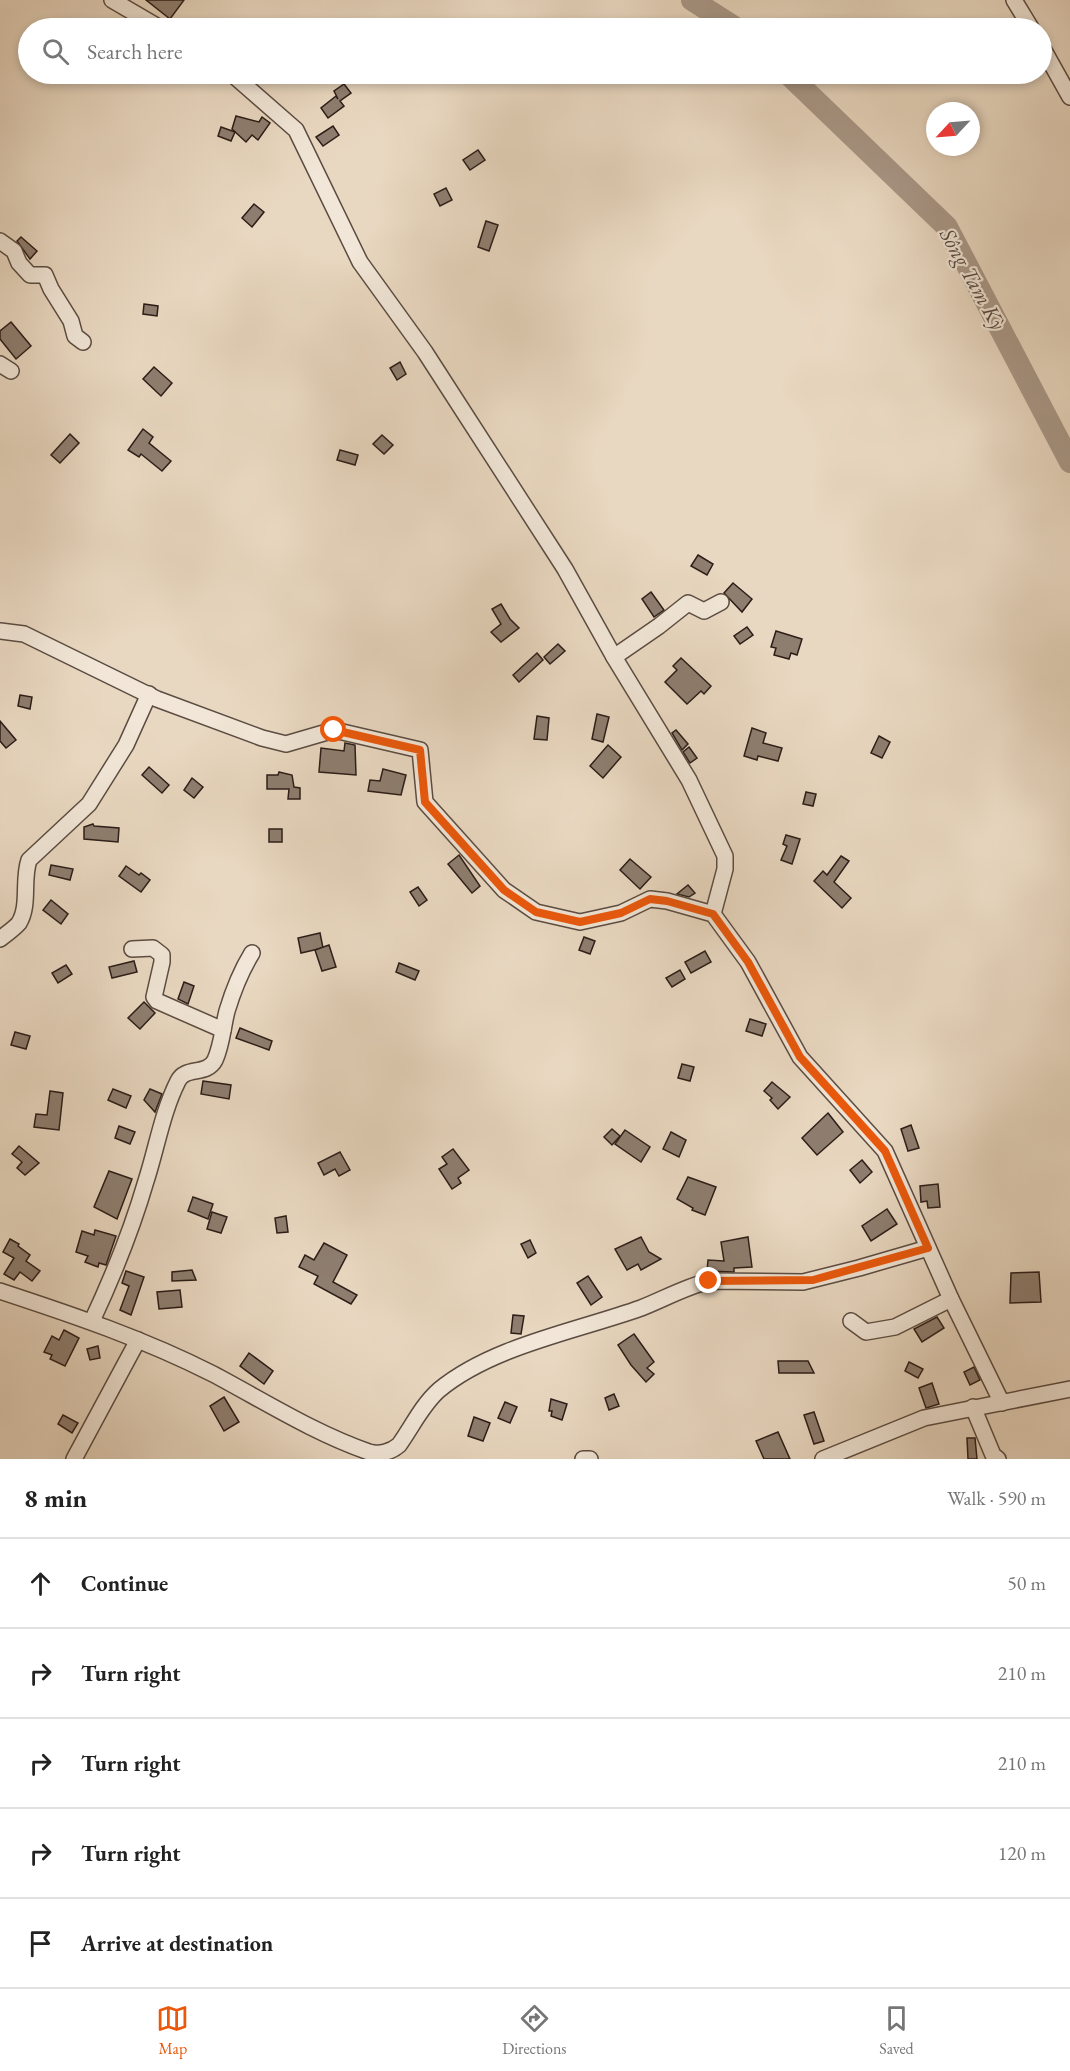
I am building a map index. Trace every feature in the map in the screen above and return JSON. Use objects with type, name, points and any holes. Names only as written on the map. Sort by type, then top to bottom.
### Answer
[{"type":"street","points":[[112,0],[143,18]]},
{"type":"street","points":[[1014,0],[1025,18]]},
{"type":"street","points":[[1052,66],[1070,96]]},
{"type":"street","points":[[243,84],[296,130],[365,270],[425,352],[559,560],[614,657],[689,780],[724,856],[725,869],[713,914]]},
{"type":"street","points":[[0,241],[15,251],[19,262],[30,275],[45,275],[71,321],[75,336],[83,342]]},
{"type":"street","points":[[614,657],[688,603],[704,612],[721,602]]},
{"type":"street","points":[[0,631],[24,634],[149,694],[262,738],[286,744],[334,730],[420,750],[425,802],[504,890],[536,912],[580,922],[621,913],[650,899],[667,901],[713,914],[748,962],[800,1057],[885,1151],[951,1299],[1002,1403]]},
{"type":"street","points":[[0,939],[15,927],[22,916],[28,861],[89,804],[126,745],[149,694]]},
{"type":"street","points":[[132,949],[153,948],[162,955],[154,997],[157,1001],[223,1030]]},
{"type":"street","points":[[92,1321],[110,1282],[146,1181],[170,1097],[180,1077],[189,1072],[202,1070],[215,1060],[237,983],[252,953]]},
{"type":"street","points":[[0,1291],[92,1321],[138,1340],[212,1374],[327,1435],[372,1453],[394,1454],[430,1400],[439,1391],[471,1368],[525,1346],[642,1307],[696,1284],[709,1281],[813,1280],[928,1248]]},
{"type":"street","points":[[851,1321],[866,1332],[895,1327],[951,1299]]},
{"type":"street","points":[[74,1459],[138,1340]]},
{"type":"street","points":[[823,1459],[924,1418],[1070,1389]]},
{"type":"street","points":[[973,1407],[993,1455],[998,1459]]},
{"type":"street","points":[[583,1459],[590,1459]]},
{"type":"building","points":[[146,0],[184,0],[169,18]]},
{"type":"building","points":[[344,84],[351,93],[340,101],[344,106],[328,118],[321,108],[336,96],[338,99],[334,91]]},
{"type":"building","points":[[236,116],[259,122],[262,117],[270,123],[258,140],[252,135],[246,142],[232,129]]},
{"type":"building","points":[[333,126],[339,135],[323,146],[316,137]]},
{"type":"building","points":[[221,127],[235,132],[231,141],[218,136]]},
{"type":"building","points":[[478,150],[485,160],[470,170],[463,160]]},
{"type":"building","points":[[446,188],[452,200],[440,206],[434,194]]},
{"type":"building","points":[[254,204],[264,212],[252,227],[242,218]]},
{"type":"building","points":[[486,221],[498,225],[489,251],[478,247]]},
{"type":"building","points":[[21,237],[37,251],[30,259],[17,241]]},
{"type":"building","points":[[144,304],[158,306],[157,316],[143,314]]},
{"type":"building","points":[[11,322],[31,346],[16,359],[0,339],[0,331]]},
{"type":"building","points":[[400,362],[406,374],[397,380],[390,368]]},
{"type":"building","points":[[154,367],[172,383],[161,396],[143,379]]},
{"type":"building","points":[[143,429],[153,437],[149,443],[171,461],[162,471],[141,454],[139,457],[128,450]]},
{"type":"building","points":[[70,434],[79,443],[60,463],[51,455]]},
{"type":"building","points":[[382,435],[393,445],[384,454],[373,444]]},
{"type":"building","points":[[340,450],[358,455],[355,465],[337,460]]},
{"type":"building","points":[[698,555],[713,564],[707,575],[691,566]]},
{"type":"building","points":[[733,583],[752,599],[742,612],[724,593]]},
{"type":"building","points":[[651,592],[664,610],[654,617],[642,599]]},
{"type":"building","points":[[501,604],[519,628],[501,642],[491,632],[501,624],[492,609]]},
{"type":"building","points":[[747,627],[753,635],[740,644],[734,636]]},
{"type":"building","points":[[776,631],[802,639],[797,655],[791,653],[789,659],[774,655],[776,648],[771,647]]},
{"type":"building","points":[[558,644],[565,651],[550,664],[544,657]]},
{"type":"building","points":[[537,653],[543,660],[519,682],[513,675]]},
{"type":"building","points":[[681,658],[711,686],[704,694],[701,691],[687,704],[665,682],[677,670],[673,666]]},
{"type":"building","points":[[20,695],[32,697],[30,709],[18,706]]},
{"type":"building","points":[[597,714],[609,717],[603,742],[592,739]]},
{"type":"building","points":[[537,716],[549,718],[547,740],[534,739]]},
{"type":"building","points":[[0,721],[16,740],[6,748],[0,741]]},
{"type":"building","points":[[752,728],[766,733],[763,743],[782,748],[778,761],[758,756],[757,760],[744,756]]},
{"type":"building","points":[[676,730],[688,744],[682,750],[672,733]]},
{"type":"building","points":[[879,736],[890,742],[882,758],[871,753]]},
{"type":"building","points":[[345,743],[355,745],[356,775],[319,772],[321,748],[344,751]]},
{"type":"building","points":[[608,745],[621,757],[603,778],[590,766]]},
{"type":"building","points":[[689,747],[697,758],[690,763],[683,752]]},
{"type":"building","points":[[149,767],[169,785],[162,793],[142,775]]},
{"type":"building","points":[[383,769],[406,775],[401,795],[368,791],[370,780],[380,781]]},
{"type":"building","points":[[279,772],[292,775],[294,787],[300,788],[300,799],[288,799],[289,789],[267,789],[267,775],[278,775]]},
{"type":"building","points":[[192,778],[203,787],[194,798],[184,790]]},
{"type":"building","points":[[806,792],[816,794],[813,806],[803,804]]},
{"type":"building","points":[[93,824],[94,826],[119,828],[118,842],[84,839],[84,827]]},
{"type":"building","points":[[269,829],[282,829],[282,842],[269,842]]},
{"type":"building","points":[[786,835],[800,839],[792,864],[781,860],[787,846],[783,844]]},
{"type":"building","points":[[459,855],[480,886],[472,893],[448,864]]},
{"type":"building","points":[[841,856],[849,861],[834,882],[851,898],[842,908],[814,881],[823,871],[827,875]]},
{"type":"building","points":[[630,859],[651,877],[640,889],[620,870]]},
{"type":"building","points":[[51,865],[73,869],[70,880],[49,875]]},
{"type":"building","points":[[126,866],[150,880],[141,892],[119,876]]},
{"type":"building","points":[[688,885],[695,893],[689,897],[677,894]]},
{"type":"building","points":[[418,887],[427,900],[419,906],[410,892]]},
{"type":"building","points":[[51,900],[68,914],[61,924],[43,910]]},
{"type":"building","points":[[320,933],[323,948],[301,953],[298,938]]},
{"type":"building","points":[[584,937],[595,941],[590,954],[579,950]]},
{"type":"building","points":[[329,945],[336,967],[322,971],[315,950]]},
{"type":"building","points":[[705,951],[711,962],[691,973],[685,962]]},
{"type":"building","points":[[134,961],[137,972],[112,978],[109,967]]},
{"type":"building","points":[[399,963],[419,971],[415,980],[396,972]]},
{"type":"building","points":[[66,965],[72,974],[58,983],[52,973]]},
{"type":"building","points":[[680,970],[685,979],[672,987],[666,978]]},
{"type":"building","points":[[184,982],[194,986],[188,1004],[178,999]]},
{"type":"building","points":[[144,1002],[155,1013],[140,1029],[128,1018]]},
{"type":"building","points":[[750,1019],[766,1024],[762,1036],[746,1031]]},
{"type":"building","points":[[240,1028],[272,1041],[269,1050],[236,1038]]},
{"type":"building","points":[[15,1032],[30,1036],[26,1049],[11,1045]]},
{"type":"building","points":[[682,1064],[694,1067],[690,1081],[678,1078]]},
{"type":"building","points":[[203,1081],[231,1085],[229,1099],[201,1094]]},
{"type":"building","points":[[772,1082],[790,1097],[778,1109],[770,1100],[772,1098],[764,1091]]},
{"type":"building","points":[[113,1089],[131,1096],[126,1108],[108,1100]]},
{"type":"building","points":[[150,1089],[162,1094],[155,1112],[144,1100]]},
{"type":"building","points":[[50,1091],[63,1093],[59,1130],[34,1127],[36,1114],[47,1115]]},
{"type":"building","points":[[828,1113],[843,1132],[817,1155],[802,1138]]},
{"type":"building","points":[[911,1125],[919,1148],[908,1151],[901,1129]]},
{"type":"building","points":[[119,1126],[135,1132],[130,1144],[115,1138]]},
{"type":"building","points":[[612,1129],[620,1136],[612,1145],[604,1137]]},
{"type":"building","points":[[625,1130],[650,1147],[641,1162],[615,1144]]},
{"type":"building","points":[[671,1132],[686,1140],[679,1157],[663,1149]]},
{"type":"building","points":[[19,1146],[39,1163],[25,1175],[17,1168],[22,1162],[12,1154]]},
{"type":"building","points":[[453,1149],[469,1170],[458,1178],[461,1183],[452,1189],[439,1169],[447,1164],[442,1157]]},
{"type":"building","points":[[340,1152],[350,1170],[339,1176],[335,1169],[324,1175],[318,1163]]},
{"type":"building","points":[[862,1160],[872,1172],[860,1183],[850,1170]]},
{"type":"building","points":[[109,1171],[132,1179],[117,1219],[94,1207]]},
{"type":"building","points":[[688,1177],[716,1187],[705,1215],[692,1210],[693,1208],[677,1199]]},
{"type":"building","points":[[938,1184],[940,1207],[928,1208],[927,1201],[921,1202],[920,1186]]},
{"type":"building","points":[[193,1197],[213,1204],[208,1219],[188,1211]]},
{"type":"building","points":[[887,1209],[897,1224],[871,1241],[862,1226]]},
{"type":"building","points":[[212,1212],[227,1217],[221,1233],[207,1229]]},
{"type":"building","points":[[286,1216],[288,1232],[277,1233],[275,1218]]},
{"type":"building","points":[[95,1230],[116,1236],[106,1265],[99,1263],[98,1267],[85,1262],[88,1256],[76,1252],[82,1231],[94,1235]]},
{"type":"building","points":[[641,1237],[649,1252],[661,1259],[641,1270],[638,1264],[627,1270],[615,1249]]},
{"type":"building","points":[[748,1237],[752,1267],[734,1268],[734,1272],[707,1271],[708,1260],[724,1261],[721,1242]]},
{"type":"building","points":[[10,1239],[30,1255],[26,1261],[40,1271],[32,1281],[20,1272],[14,1280],[4,1274],[14,1258],[3,1252]]},
{"type":"building","points":[[530,1240],[536,1253],[528,1258],[521,1244]]},
{"type":"building","points":[[324,1243],[347,1255],[333,1282],[357,1295],[351,1304],[314,1284],[318,1276],[299,1267],[305,1255],[314,1260]]},
{"type":"building","points":[[192,1270],[196,1280],[172,1281],[172,1272]]},
{"type":"building","points":[[126,1271],[144,1277],[131,1315],[120,1310],[129,1286],[122,1283]]},
{"type":"building","points":[[1039,1272],[1041,1302],[1010,1303],[1011,1273]]},
{"type":"building","points":[[588,1276],[602,1297],[591,1305],[577,1283]]},
{"type":"building","points":[[180,1290],[182,1307],[159,1309],[157,1292]]},
{"type":"building","points":[[513,1315],[524,1316],[521,1334],[511,1333]]},
{"type":"building","points":[[937,1317],[944,1328],[922,1342],[914,1329]]},
{"type":"building","points":[[64,1330],[79,1338],[65,1366],[50,1359],[52,1355],[44,1352],[52,1336],[59,1340]]},
{"type":"building","points":[[634,1334],[654,1362],[647,1368],[654,1374],[646,1382],[618,1345]]},
{"type":"building","points":[[98,1346],[100,1358],[90,1360],[87,1349]]},
{"type":"building","points":[[249,1353],[273,1371],[264,1384],[240,1366]]},
{"type":"building","points":[[778,1361],[808,1361],[814,1373],[779,1373]]},
{"type":"building","points":[[909,1362],[923,1369],[918,1378],[905,1371]]},
{"type":"building","points":[[974,1367],[980,1380],[970,1385],[964,1372]]},
{"type":"building","points":[[932,1383],[939,1404],[926,1408],[919,1388]]},
{"type":"building","points":[[614,1394],[619,1406],[609,1410],[605,1398]]},
{"type":"building","points":[[224,1397],[239,1422],[224,1431],[210,1406]]},
{"type":"building","points":[[551,1399],[567,1404],[562,1420],[551,1416],[552,1411],[549,1411]]},
{"type":"building","points":[[505,1402],[517,1407],[510,1423],[498,1418]]},
{"type":"building","points":[[814,1412],[824,1441],[814,1444],[804,1415]]},
{"type":"building","points":[[63,1415],[78,1423],[72,1433],[58,1424]]},
{"type":"building","points":[[474,1417],[490,1423],[483,1441],[468,1436]]},
{"type":"building","points":[[778,1432],[790,1459],[764,1459],[756,1441]]},
{"type":"building","points":[[967,1438],[975,1438],[977,1459],[968,1459]]},
{"type":"waterway","name":"Sông Tam Kỳ","points":[[692,0],[720,18]]},
{"type":"waterway","name":"Sông Tam Kỳ","points":[[798,84],[947,227],[1070,462]]},
{"type":"route","points":[[334,730],[420,750],[425,802],[504,890],[536,912],[580,922],[621,913],[650,899],[667,901],[713,914],[748,962],[800,1057],[885,1151],[928,1248],[803,1282],[709,1281]]}]
